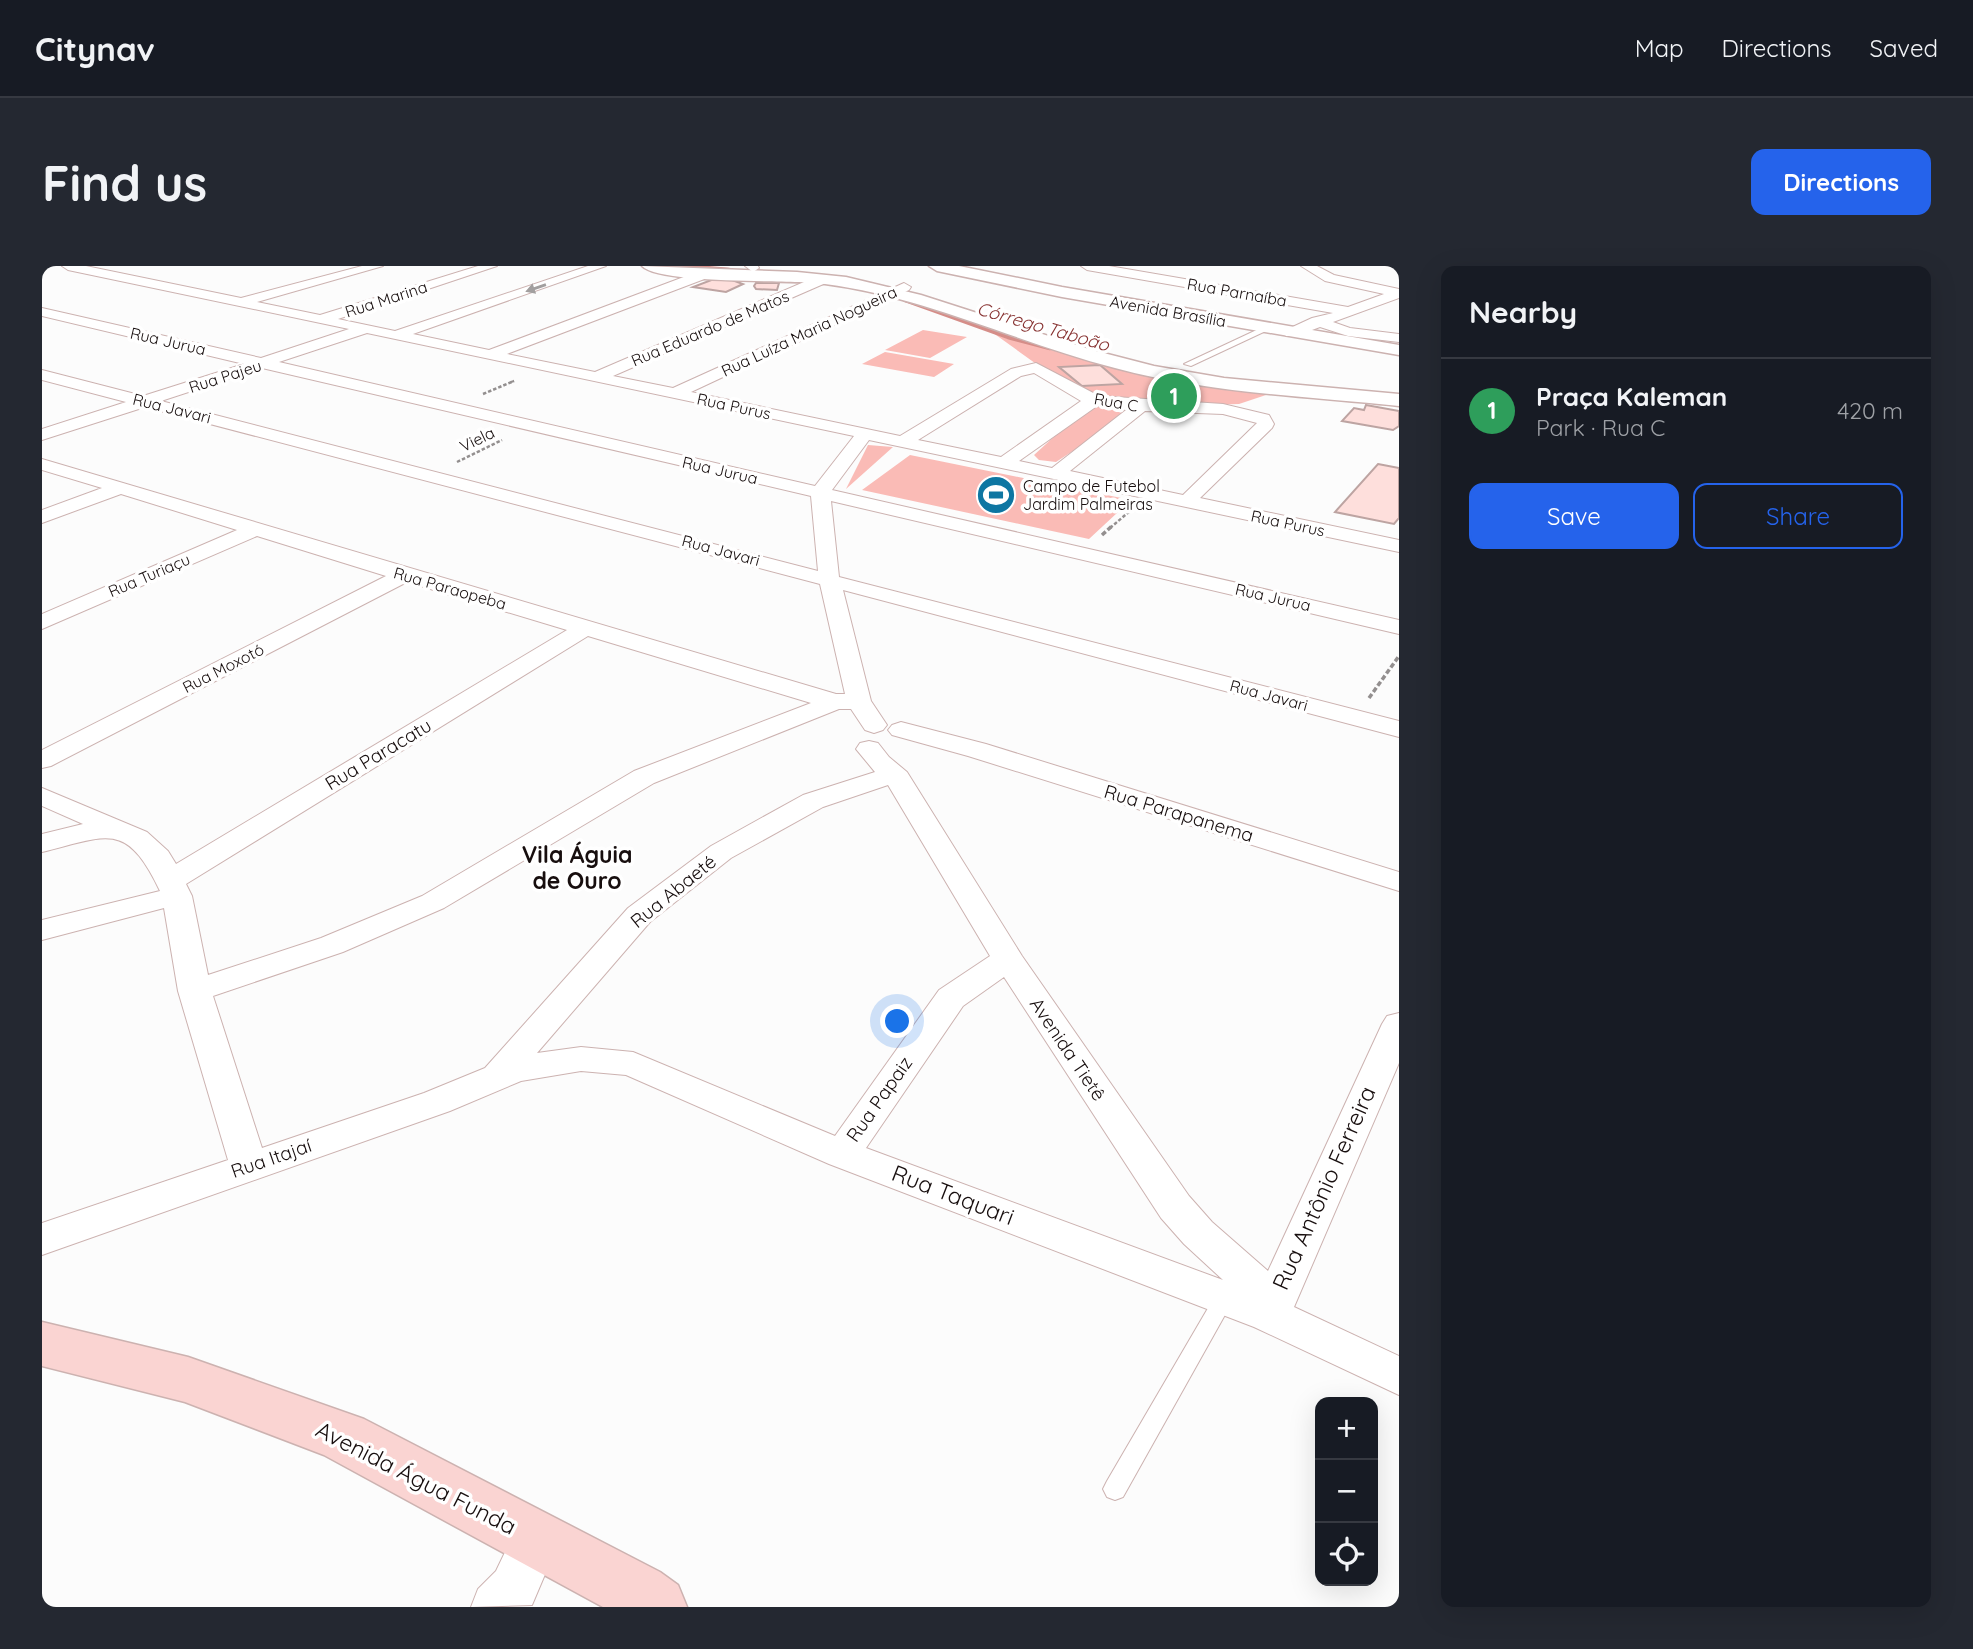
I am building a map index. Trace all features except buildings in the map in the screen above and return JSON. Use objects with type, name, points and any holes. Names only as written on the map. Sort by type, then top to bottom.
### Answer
[{"type":"main road","name":"Avenida Água Funda","points":[[42,1344],[188,1380],[344,1437],[536,1539],[634,1602]]},
{"type":"street","name":"Rua Purus","points":[[68,266],[1399,546]]},
{"type":"street","points":[[239,303],[377,266]]},
{"type":"street","name":"Rua Marina","points":[[321,320],[491,266]]},
{"type":"street","points":[[395,335],[600,266]]},
{"type":"street","points":[[650,266],[823,279],[899,290],[1058,344],[1160,373],[1399,400]]},
{"type":"street","name":"Avenida Brasília","points":[[937,266],[1266,329],[1399,351]]},
{"type":"street","name":"Rua Parnaíba","points":[[1087,266],[1346,311]]},
{"type":"street","points":[[1307,266],[1330,278],[1399,293]]},
{"type":"street","points":[[490,355],[699,270],[752,267],[852,273],[887,280],[899,290]]},
{"type":"street","name":"Rua Eduardo de Matos","points":[[597,377],[823,279]]},
{"type":"street","points":[[197,295],[237,284]]},
{"type":"street","name":"Rua Luíza Maria Nogueira","points":[[676,393],[899,290]]},
{"type":"street","points":[[1291,333],[1317,321],[1399,293]]},
{"type":"street","name":"Rua Jurua","points":[[42,312],[1399,626]]},
{"type":"street","points":[[1317,321],[1348,332],[1399,338]]},
{"type":"street","name":"Rua Pajeu","points":[[42,435],[366,329]]},
{"type":"street","name":"Rua C","points":[[900,443],[1016,372],[1036,368],[1093,400],[1140,407],[1224,408],[1247,412],[1263,419],[1266,424],[1186,502]]},
{"type":"street","name":"Rua Javari","points":[[42,375],[829,578],[1399,729]]},
{"type":"street","points":[[1003,464],[1093,400]]},
{"type":"street","points":[[1054,475],[1140,407]]},
{"type":"street","points":[[821,493],[864,435]]},
{"type":"street","name":"Rua Paraopeba","points":[[42,464],[405,575],[847,701]]},
{"type":"street","points":[[42,517],[123,487]]},
{"type":"street","name":"Avenida Tietê","points":[[821,493],[823,543],[847,701],[872,737],[880,763],[898,756],[1007,959],[1175,1207],[1271,1308]]},
{"type":"street","name":"Rua Turiaçu","points":[[42,622],[257,529]]},
{"type":"street","name":"Rua Moxotó","points":[[42,760],[405,575]]},
{"type":"street","name":"Rua Paracatu","points":[[42,930],[174,888],[586,628]]},
{"type":"street","points":[[195,991],[332,945],[433,902],[644,777],[847,701]]},
{"type":"street","points":[[872,737],[898,756]]},
{"type":"street","name":"Rua Parapanema","points":[[898,756],[960,745],[1399,881]]},
{"type":"street","name":"Rua Abaeté","points":[[499,1074],[639,915],[722,852],[898,756]]},
{"type":"street","points":[[42,796],[137,838],[158,857],[174,888],[195,991],[249,1166]]},
{"type":"street","points":[[42,843],[113,826]]},
{"type":"street","name":"Rua Papaiz","points":[[842,1154],[951,998],[1007,959]]},
{"type":"street","name":"Rua Antônio Ferreira","points":[[1271,1308],[1399,1024]]},
{"type":"street","name":"Rua Taquari","points":[[499,1074],[565,1060],[602,1058],[634,1064],[842,1154],[1225,1297],[1271,1308],[1399,1376]]},
{"type":"street","name":"Rua Itajaí","points":[[42,1239],[437,1102],[499,1074]]},
{"type":"street","points":[[496,1607],[514,1588],[536,1539]]},
{"type":"lane","points":[[1188,363],[1266,329]]},
{"type":"lane","points":[[1115,1489],[1225,1297]]},
{"type":"path","points":[[453,407],[547,367]]},
{"type":"path","name":"Viela","points":[[431,475],[533,425]]},
{"type":"path","points":[[1082,553],[1149,494]]},
{"type":"path","points":[[1355,717],[1399,656]]},
{"type":"shaded area","points":[[982,325],[1124,371],[1272,393],[1239,404],[1140,407],[1056,462],[1039,460],[1034,455],[1093,401],[1067,386]]},
{"type":"shaded area","points":[[923,330],[967,337],[930,358],[885,350]]},
{"type":"shaded area","points":[[885,352],[954,364],[934,377],[862,364]]},
{"type":"shaded area","points":[[868,445],[893,447],[846,489]]},
{"type":"shaded area","name":"Campo de Futebol Jardim Palmeiras","points":[[910,455],[1131,500],[1089,539],[862,490]]},
{"type":"waterway","name":"Córrego Taboão","points":[[683,266],[729,270]]},
{"type":"waterway","name":"Córrego Taboão","points":[[905,300],[1008,337],[1050,348]]},
{"type":"place","name":"Praça Kaleman","points":[[1174,396]]},
{"type":"place","name":"Campo de Futebol Jardim Palmeiras","points":[[996,495]]},
{"type":"district","name":"Vila Águia de Ouro","points":[[577,868]]}]
